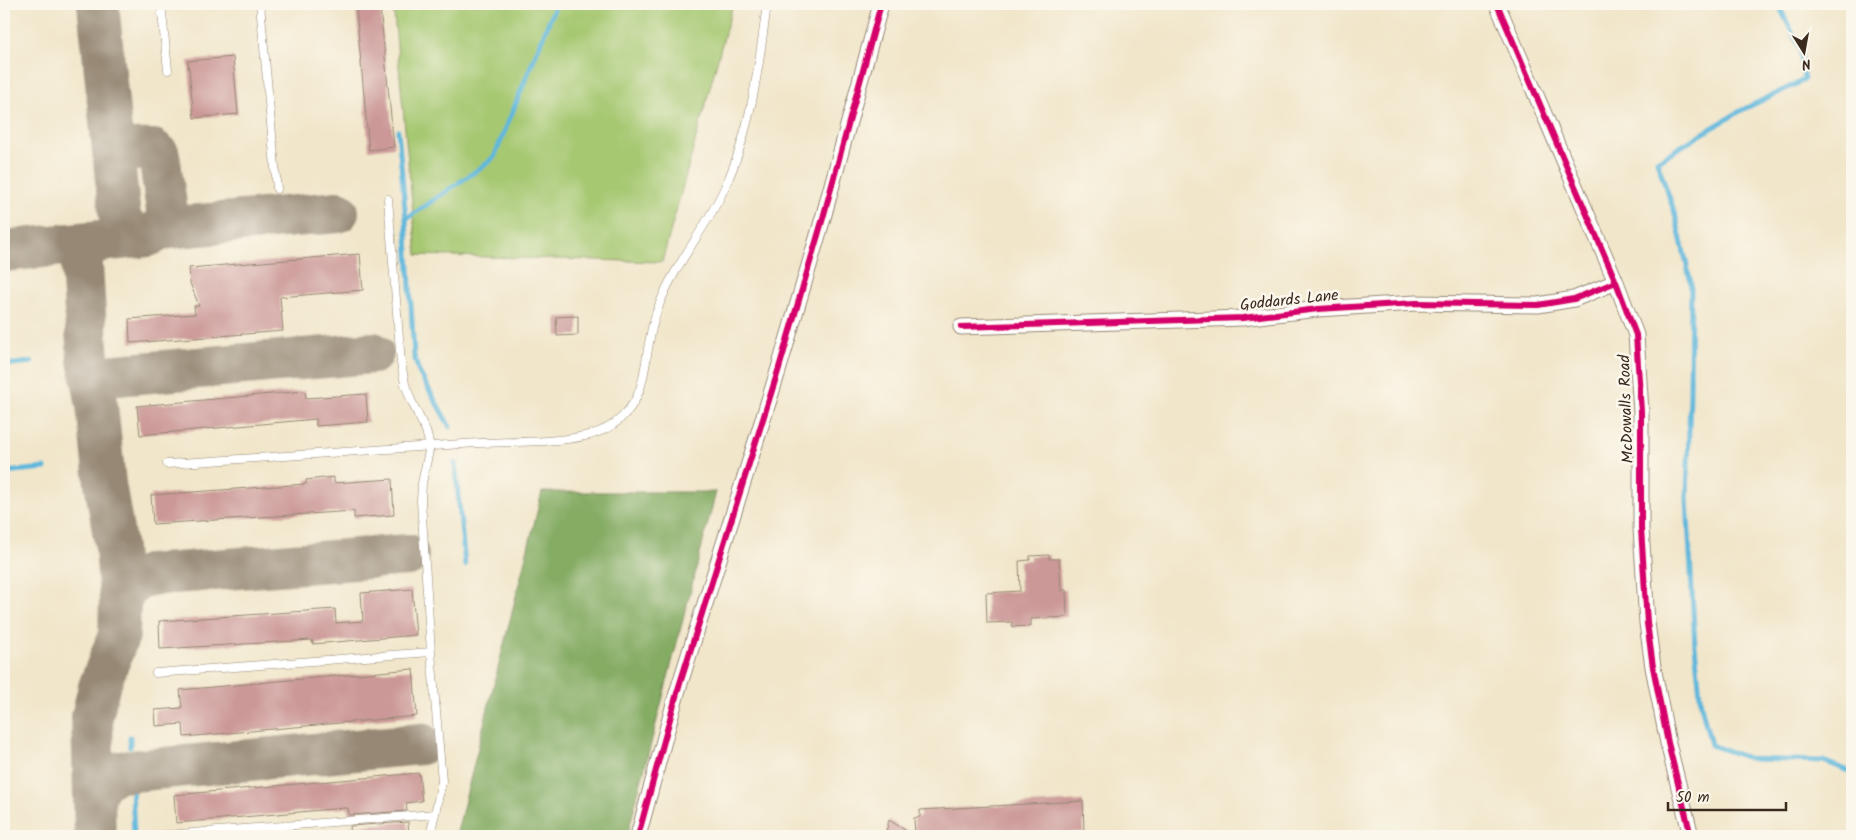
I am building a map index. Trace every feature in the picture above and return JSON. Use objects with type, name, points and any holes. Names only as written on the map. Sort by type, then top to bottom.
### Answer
[{"type":"street","points":[[638,836],[677,693],[776,377],[823,218],[881,4]]},
{"type":"street","name":"McDowalls Road","points":[[1497,4],[1616,282],[1636,335],[1641,528],[1647,623],[1668,744],[1691,836]]},
{"type":"street","name":"Goddards Lane","points":[[961,327],[1234,318],[1416,303],[1538,305],[1574,299],[1616,282]]},
{"type":"lane","points":[[161,4],[168,70]]},
{"type":"lane","points":[[260,4],[277,189]]},
{"type":"lane","points":[[167,464],[583,436],[599,432],[623,417],[632,406],[644,379],[651,335],[663,294],[680,262],[714,210],[736,160],[756,76],[767,4]]},
{"type":"lane","points":[[388,199],[401,363],[405,384],[426,431],[430,446],[422,483],[421,501],[431,652],[442,760],[442,781],[430,836]]},
{"type":"lane","points":[[156,673],[431,652]]},
{"type":"lane","points":[[154,836],[436,814]]},
{"type":"green space","points":[[393,4],[733,4],[662,262],[417,255]]},
{"type":"green space","points":[[542,492],[716,492],[627,836],[456,836]]},
{"type":"building","points":[[380,7],[394,147],[369,150],[356,9]]},
{"type":"building","points":[[233,57],[238,114],[194,118],[188,61]]},
{"type":"building","points":[[360,254],[363,290],[280,297],[283,331],[130,343],[129,319],[195,314],[194,306],[199,306],[190,283],[189,268]]},
{"type":"building","points":[[578,316],[578,335],[557,336],[556,317]]},
{"type":"building","points":[[305,391],[306,398],[366,394],[368,422],[316,426],[316,419],[140,435],[137,406]]},
{"type":"building","points":[[334,477],[334,483],[392,479],[394,515],[354,518],[354,511],[153,524],[151,495],[306,484],[306,480]]},
{"type":"building","points":[[1049,555],[1049,559],[1059,559],[1061,590],[1066,590],[1067,617],[1031,619],[1031,626],[1012,627],[1012,622],[987,623],[986,593],[1020,591],[1019,561],[1030,560],[1030,556]]},
{"type":"building","points":[[412,589],[416,635],[313,644],[312,640],[160,649],[159,621],[335,609],[336,623],[363,621],[361,593]]},
{"type":"building","points":[[413,669],[417,716],[184,737],[183,724],[156,726],[155,710],[182,708],[180,690]]},
{"type":"building","points":[[419,773],[422,801],[406,803],[407,811],[349,815],[348,808],[344,808],[176,823],[174,795]]},
{"type":"building","points":[[1083,801],[1084,832],[1018,836],[915,835],[914,818],[920,817],[920,810]]},
{"type":"building","points":[[889,820],[913,835],[885,836]]},
{"type":"building","points":[[408,822],[409,836],[351,836],[350,826]]},
{"type":"waterway","points":[[406,219],[489,162],[495,155],[556,4]]},
{"type":"waterway","points":[[1778,4],[1800,48],[1804,80],[1742,110],[1657,161],[1675,214],[1691,283],[1687,499],[1695,646],[1701,705],[1711,745],[1751,759],[1823,761],[1852,772]]},
{"type":"waterway","points":[[398,131],[406,219],[414,356],[419,372],[450,427]]},
{"type":"waterway","points":[[4,365],[32,362]]},
{"type":"waterway","points":[[455,463],[465,565]]},
{"type":"waterway","points":[[4,472],[45,468]]},
{"type":"waterway","points":[[130,737],[130,747]]},
{"type":"waterway","points":[[132,788],[134,836]]},
{"type":"taxiway","points":[[98,4],[120,219],[129,231],[143,236]]},
{"type":"taxiway","points":[[4,251],[148,236],[162,227],[167,211],[159,155],[153,150],[133,150],[122,147],[114,139],[111,131]]},
{"type":"taxiway","points":[[158,231],[167,228],[338,212]]},
{"type":"taxiway","points":[[95,836],[92,717],[99,687],[119,635],[120,599],[116,548],[105,483],[97,405],[88,360],[82,265],[86,250],[100,241]]},
{"type":"taxiway","points":[[88,360],[94,371],[105,376],[373,353]]},
{"type":"taxiway","points":[[120,603],[131,585],[149,575],[408,555]]},
{"type":"taxiway","points":[[94,803],[96,792],[102,783],[110,776],[121,772],[421,744]]},
{"type":"cycle path","points":[[638,836],[677,693],[779,368],[823,218],[881,4]]},
{"type":"cycle path","points":[[1497,4],[1616,282],[1636,335],[1641,412],[1641,528],[1647,623],[1653,667],[1668,743],[1691,836]]},
{"type":"cycle path","points":[[961,327],[1243,318],[1318,309],[1416,303],[1538,305],[1574,299],[1616,282]]}]
